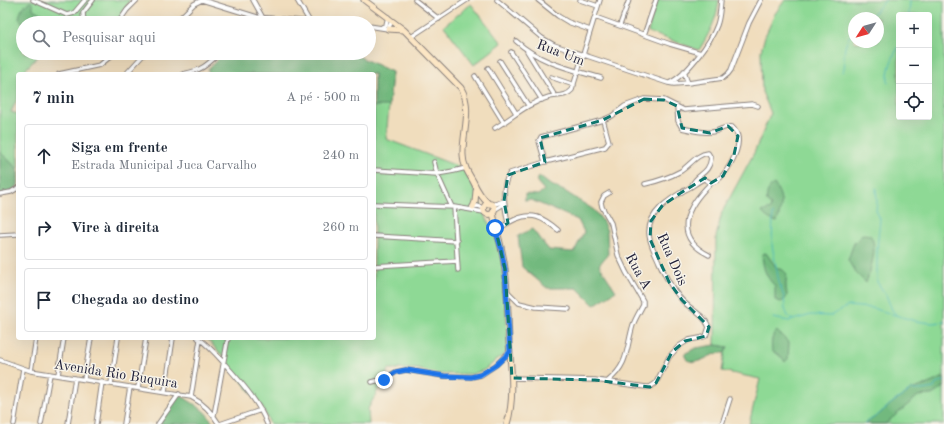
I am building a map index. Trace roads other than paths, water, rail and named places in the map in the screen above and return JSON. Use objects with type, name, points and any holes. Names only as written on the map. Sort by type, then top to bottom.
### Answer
[{"type":"street","points":[[33,0],[67,15],[74,13],[83,0]]},
{"type":"street","points":[[83,16],[83,13],[93,0]]},
{"type":"street","points":[[123,16],[137,0]]},
{"type":"street","points":[[182,16],[194,4],[202,0],[254,16]]},
{"type":"street","points":[[253,0],[262,16]]},
{"type":"street","points":[[297,0],[306,16]]},
{"type":"street","points":[[364,0],[404,30],[460,86],[463,91],[466,105],[463,156],[466,168],[484,210],[496,230]]},
{"type":"street","points":[[415,0],[439,19]]},
{"type":"street","points":[[411,37],[466,0]]},
{"type":"street","points":[[497,0],[548,42],[582,55],[668,83],[678,84],[723,78],[728,74],[731,70],[749,23],[761,0]]},
{"type":"street","points":[[538,0],[568,22],[590,30]]},
{"type":"street","points":[[580,0],[598,6]]},
{"type":"street","points":[[495,128],[528,105],[570,92],[574,85],[577,71],[600,0]]},
{"type":"street","points":[[620,25],[629,0]]},
{"type":"street","points":[[644,35],[656,0]]},
{"type":"street","points":[[668,83],[684,71],[701,53],[717,25],[721,0]]},
{"type":"street","points":[[594,17],[670,44],[701,53]]},
{"type":"street","points":[[379,27],[386,25],[390,19]]},
{"type":"street","points":[[388,29],[390,19]]},
{"type":"street","points":[[376,27],[404,30]]},
{"type":"street","name":"Rua Um","points":[[516,41],[526,51],[546,61],[601,78]]},
{"type":"street","points":[[526,51],[555,96]]},
{"type":"street","points":[[511,52],[542,100]]},
{"type":"street","points":[[68,72],[100,65],[106,60]]},
{"type":"street","points":[[128,72],[139,60]]},
{"type":"street","points":[[193,72],[204,68],[213,60]]},
{"type":"street","points":[[500,61],[528,105]]},
{"type":"street","points":[[488,68],[516,113]]},
{"type":"street","points":[[684,71],[688,83]]},
{"type":"street","points":[[475,76],[504,123]]},
{"type":"street","points":[[551,77],[574,85]]},
{"type":"street","points":[[545,162],[539,141],[541,137],[603,120],[612,116],[625,106],[644,100],[664,100],[684,110],[752,104],[758,106]]},
{"type":"street","points":[[677,106],[678,121],[682,128],[710,132],[717,131],[728,126],[732,127],[738,136],[737,145],[727,171],[718,180],[709,181],[698,196],[687,216],[686,224],[688,234],[692,242],[699,250],[709,256]]},
{"type":"street","points":[[508,223],[504,202],[506,182],[510,174],[514,171],[545,162],[605,147],[609,142],[603,120]]},
{"type":"street","points":[[645,184],[663,180],[680,171],[701,155],[708,153],[711,158],[708,166],[704,173],[694,180],[692,186]]},
{"type":"street","points":[[434,162],[437,174],[453,207],[457,242],[458,270]]},
{"type":"street","points":[[376,170],[437,174],[466,168]]},
{"type":"street","name":"Rua Dois","points":[[512,378],[608,381],[650,387],[656,383],[669,357],[676,349],[685,341],[702,338],[708,334],[709,327],[705,320],[682,300],[668,282],[651,244],[649,234],[651,221],[658,211],[672,198],[702,180],[709,181]]},
{"type":"street","points":[[0,194],[11,192],[16,189]]},
{"type":"street","points":[[473,207],[475,202],[475,189]]},
{"type":"street","points":[[475,189],[492,208],[505,269],[512,378],[511,413],[507,424]]},
{"type":"street","name":"Rua A","points":[[608,381],[622,365],[634,324],[643,305],[643,301],[618,255],[611,223],[602,207],[601,202],[604,196],[609,193]]},
{"type":"street","points":[[467,209],[478,206],[489,215],[492,208],[504,202]]},
{"type":"street","points":[[376,204],[453,207],[484,210]]},
{"type":"street","points":[[484,210],[486,205],[492,208]]},
{"type":"street","points":[[496,230],[520,218],[534,217],[558,230]]},
{"type":"street","points":[[0,235],[13,234],[16,232]]},
{"type":"street","points":[[376,236],[457,242]]},
{"type":"street","points":[[376,266],[458,261]]},
{"type":"street","points":[[506,290],[520,303],[536,306],[569,308]]},
{"type":"street","points":[[30,371],[36,340]]},
{"type":"street","points":[[58,375],[64,340]]},
{"type":"street","points":[[84,379],[91,340]]},
{"type":"street","points":[[111,384],[118,340]]},
{"type":"street","points":[[138,388],[146,340]]},
{"type":"street","points":[[165,392],[173,340]]},
{"type":"street","points":[[191,396],[199,340]]},
{"type":"street","points":[[200,340],[208,345],[250,394],[261,410],[267,424]]},
{"type":"street","points":[[214,415],[228,340]]},
{"type":"street","points":[[372,382],[384,380],[396,372],[406,370],[444,376],[471,377],[480,375],[496,365],[510,352]]},
{"type":"street","name":"Avenida Rio Buquira","points":[[0,360],[30,371],[191,396],[205,406],[214,415],[219,424]]},
{"type":"street","points":[[14,424],[23,369]]},
{"type":"street","points":[[41,424],[50,374]]},
{"type":"street","points":[[68,424],[75,378]]},
{"type":"street","points":[[96,424],[102,382]]},
{"type":"street","points":[[124,424],[130,387]]},
{"type":"street","points":[[158,424],[179,394]]},
{"type":"street","points":[[722,424],[730,399]]},
{"type":"street","points":[[219,424],[261,410]]},
{"type":"waterway","points":[[875,12],[886,0]]},
{"type":"waterway","points":[[909,12],[910,0]]},
{"type":"waterway","points":[[842,72],[844,67],[845,46],[848,40]]},
{"type":"waterway","points":[[888,83],[890,64],[898,48]]},
{"type":"waterway","points":[[876,188],[876,210],[880,219],[877,249],[877,282],[886,295],[892,310],[896,314]]},
{"type":"waterway","points":[[773,213],[772,245],[779,282],[784,297],[785,309],[788,316],[793,320]]},
{"type":"waterway","points":[[773,318],[789,321],[811,315],[830,316],[848,306],[872,308],[915,321],[932,323],[944,322]]},
{"type":"waterway","points":[[864,424],[911,390],[934,388],[936,384],[944,381]]}]
